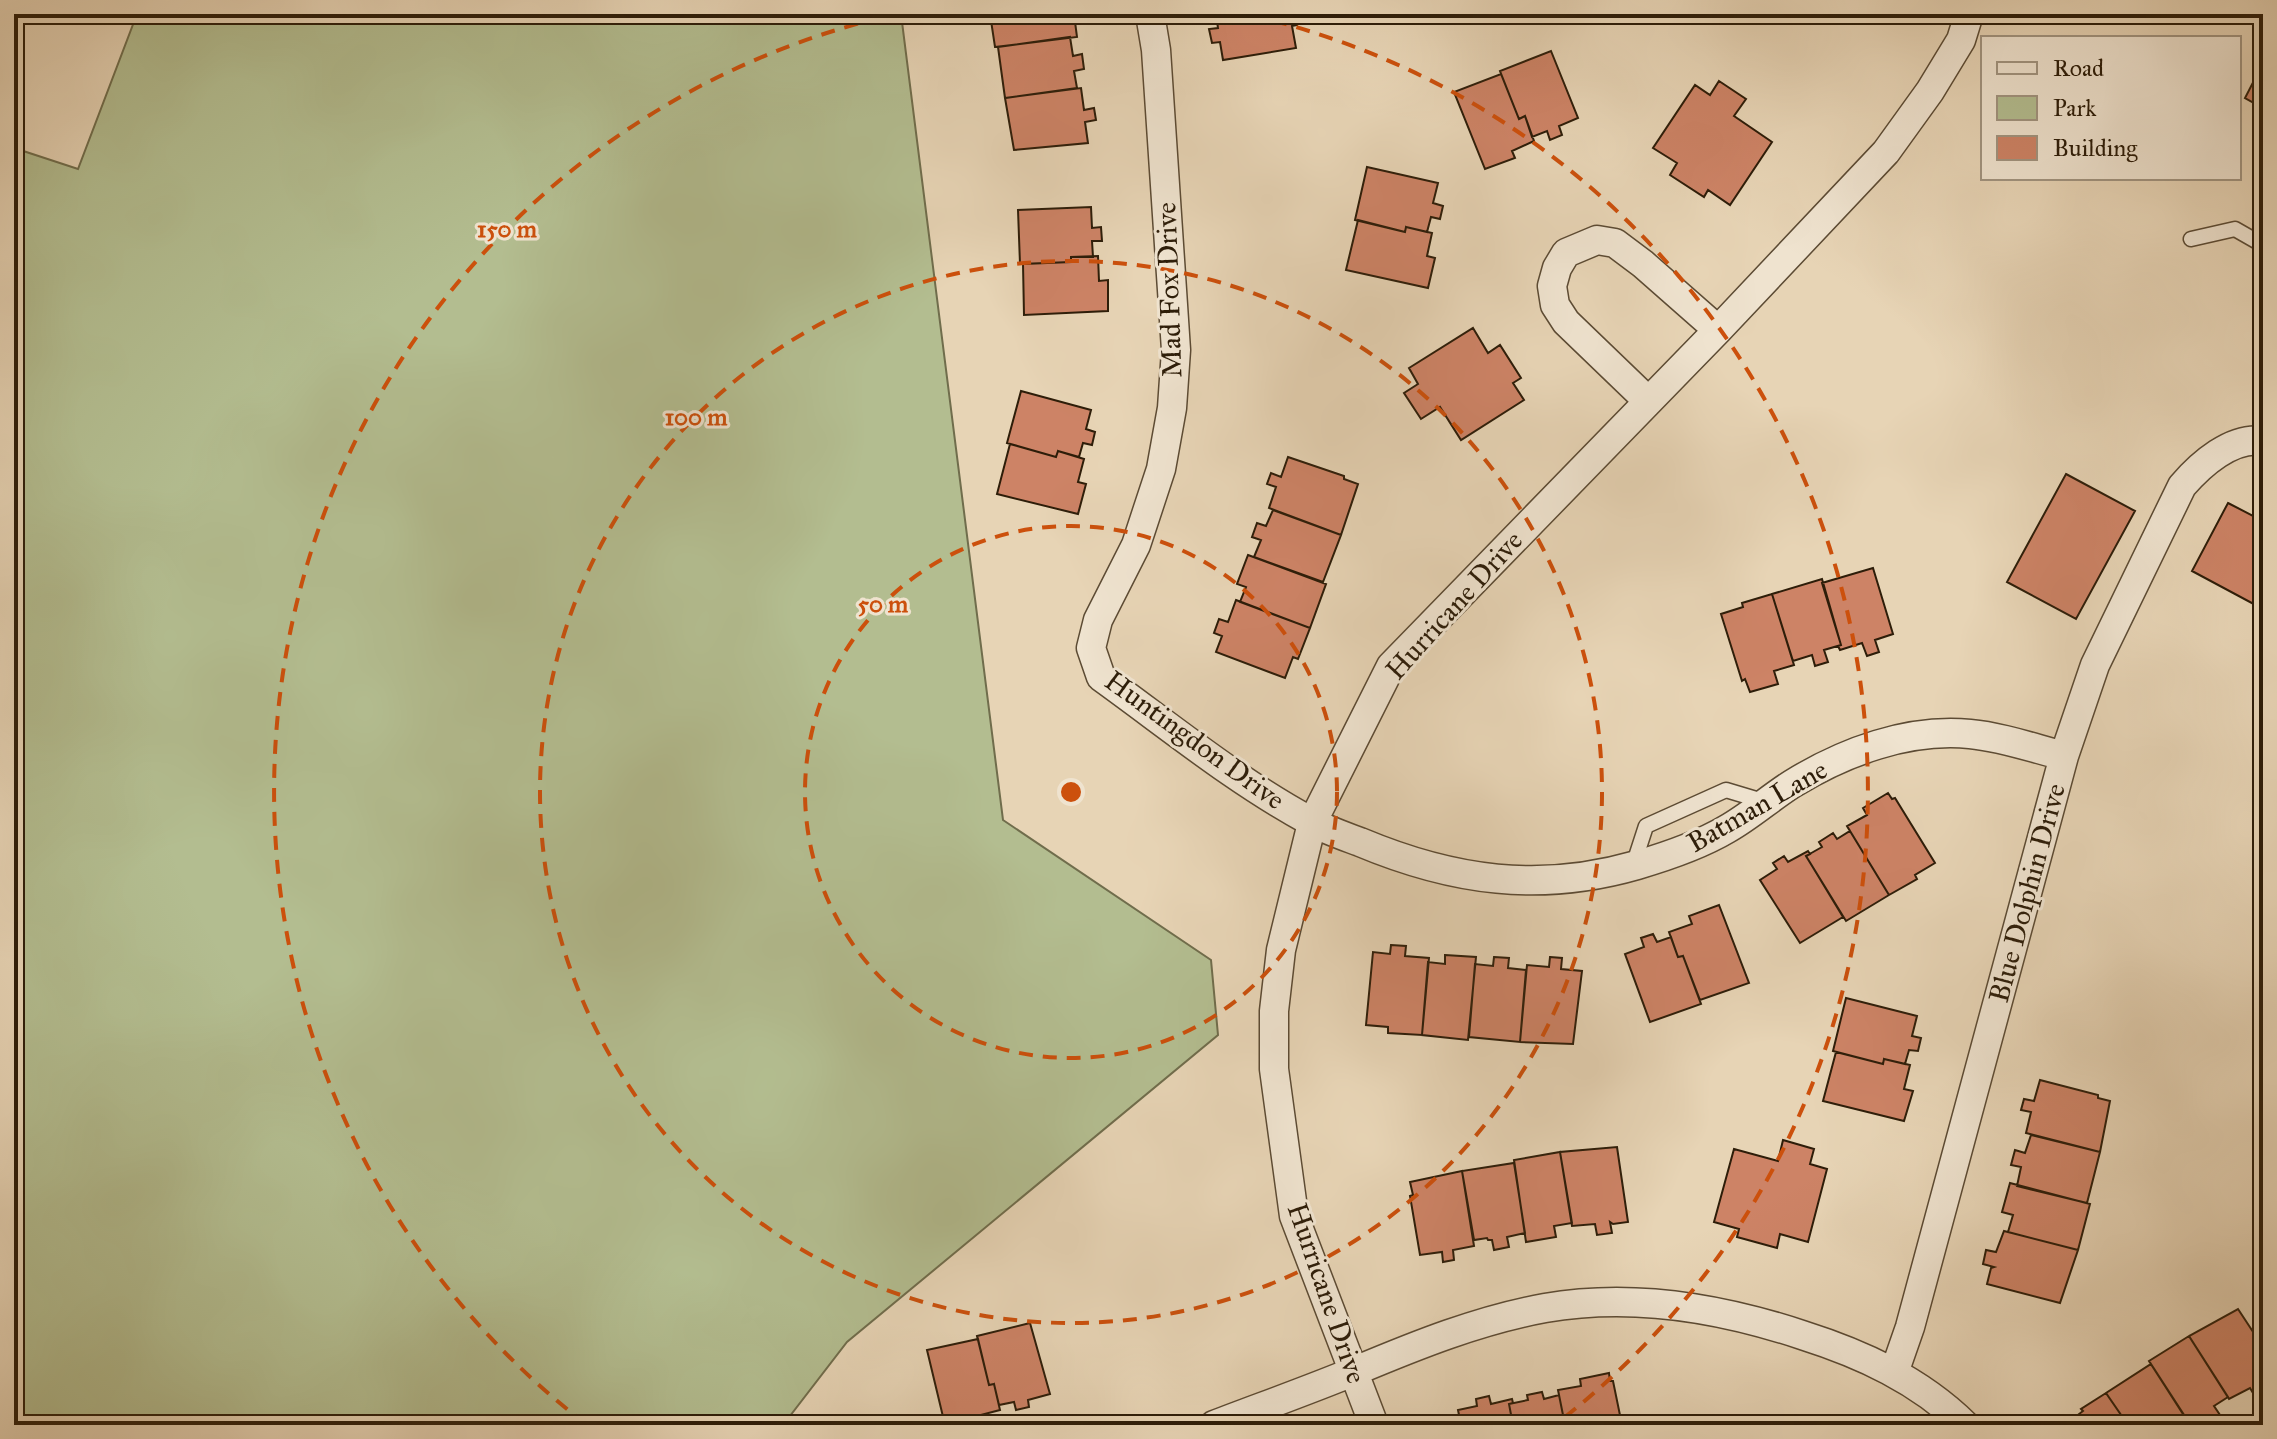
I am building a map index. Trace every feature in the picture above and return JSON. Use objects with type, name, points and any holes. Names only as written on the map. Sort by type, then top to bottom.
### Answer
[{"type":"street","name":"Mad Fox Drive","points":[[1091,648],[1098,620],[1136,545],[1161,469],[1172,408],[1176,350],[1157,66],[1150,14]]},
{"type":"street","name":"Hurricane Drive","points":[[1374,1425],[1294,1216],[1274,1069],[1274,1011],[1281,950],[1312,823],[1391,666],[1718,330],[1886,152],[1930,91],[1961,40],[1969,14]]},
{"type":"street","points":[[1647,400],[1566,322],[1555,305],[1552,286],[1557,268],[1566,253],[1597,240],[1615,243],[1718,330]]},
{"type":"street","name":"Blue Dolphin Drive","points":[[1894,1373],[1910,1327],[2064,756],[2095,665],[2182,486],[2202,463],[2228,448],[2263,441]]},
{"type":"street","name":"Huntingdon Drive","points":[[1091,648],[1101,677],[1262,792],[1312,823]]},
{"type":"street","name":"Batman Lane","points":[[1312,823],[1404,861],[1452,873],[1504,881],[1556,881],[1607,874],[1668,856],[1726,829],[1793,784],[1840,758],[1887,741],[1931,734],[1980,736],[2064,756]]},
{"type":"street","points":[[1214,1425],[1469,1326],[1547,1307],[1618,1303],[1677,1306],[1756,1320],[1845,1349],[1941,1401],[1965,1425]]},
{"type":"lane","points":[[2191,239],[2235,229],[2263,245]]},
{"type":"green space","points":[[137,14],[901,14],[1003,820],[1211,960],[1218,1035],[847,1342],[783,1425],[14,1425],[14,148],[78,169]]},
{"type":"building","points":[[990,14],[1074,14],[1077,37],[995,47]]},
{"type":"building","points":[[1216,14],[1296,14],[1297,25],[1292,26],[1296,48],[1223,60],[1220,42],[1212,43],[1209,29],[1218,28]]},
{"type":"building","points":[[1070,37],[1073,56],[1082,54],[1084,69],[1074,71],[1077,88],[1005,98],[998,47]]},
{"type":"building","points":[[1551,51],[1578,118],[1559,126],[1562,135],[1550,140],[1547,131],[1532,137],[1525,116],[1519,119],[1500,71]]},
{"type":"building","points":[[2263,63],[2263,108],[2245,98]]},
{"type":"building","points":[[1501,74],[1519,119],[1525,116],[1534,141],[1512,151],[1515,158],[1485,169],[1454,92]]},
{"type":"building","points":[[1719,81],[1746,99],[1734,116],[1772,142],[1730,205],[1708,190],[1704,197],[1670,175],[1677,163],[1653,148],[1695,85],[1710,95]]},
{"type":"building","points":[[1081,88],[1084,110],[1094,108],[1096,120],[1085,122],[1088,143],[1014,150],[1005,98]]},
{"type":"building","points":[[1367,167],[1438,183],[1433,203],[1443,206],[1440,219],[1431,217],[1427,232],[1406,227],[1405,232],[1355,220]]},
{"type":"building","points":[[1091,207],[1092,228],[1101,227],[1102,241],[1092,241],[1093,257],[1071,257],[1071,262],[1020,264],[1018,210]]},
{"type":"building","points":[[1358,220],[1405,232],[1406,227],[1432,233],[1427,256],[1435,258],[1428,288],[1346,270]]},
{"type":"building","points":[[1098,256],[1099,281],[1108,280],[1108,311],[1024,315],[1023,264],[1071,262],[1071,257]]},
{"type":"building","points":[[1473,328],[1488,353],[1500,345],[1521,378],[1513,383],[1524,400],[1461,440],[1440,407],[1421,419],[1404,393],[1418,384],[1409,368]]},
{"type":"building","points":[[1021,391],[1091,410],[1086,429],[1095,432],[1092,445],[1083,443],[1079,457],[1058,451],[1056,457],[1007,443]]},
{"type":"building","points":[[1010,444],[1056,457],[1058,451],[1084,459],[1078,482],[1086,484],[1078,514],[997,494]]},
{"type":"building","points":[[1288,457],[1344,476],[1344,479],[1358,484],[1341,535],[1269,508],[1276,487],[1267,484],[1271,473],[1281,477]]},
{"type":"building","points":[[2066,474],[2135,511],[2076,619],[2007,582]]},
{"type":"building","points":[[2228,503],[2263,521],[2263,609],[2192,571]]},
{"type":"building","points":[[1273,510],[1341,535],[1323,582],[1254,557],[1261,540],[1252,537],[1257,523],[1266,526]]},
{"type":"building","points":[[1248,555],[1326,584],[1310,628],[1240,602],[1246,587],[1237,584]]},
{"type":"building","points":[[1873,568],[1893,634],[1875,640],[1879,652],[1867,656],[1862,643],[1840,650],[1822,583]]},
{"type":"building","points":[[1822,579],[1841,645],[1824,650],[1828,662],[1815,666],[1812,655],[1793,661],[1772,594]]},
{"type":"building","points":[[1772,594],[1794,665],[1774,671],[1778,684],[1750,692],[1745,679],[1742,681],[1721,614],[1743,607],[1742,603]]},
{"type":"building","points":[[1236,600],[1310,628],[1298,659],[1293,657],[1285,678],[1216,652],[1222,636],[1214,633],[1219,619],[1228,622]]},
{"type":"building","points":[[1888,793],[1892,799],[1895,798],[1935,863],[1915,875],[1917,879],[1889,895],[1847,826],[1867,815],[1863,808]]},
{"type":"building","points":[[1850,831],[1889,895],[1846,921],[1806,856],[1822,847],[1819,842],[1833,833],[1837,839]]},
{"type":"building","points":[[1808,851],[1810,854],[1806,856],[1843,917],[1800,943],[1760,880],[1777,869],[1773,863],[1784,856],[1788,862]]},
{"type":"building","points":[[1719,905],[1749,983],[1700,1000],[1683,956],[1678,957],[1669,932],[1692,924],[1689,916]]},
{"type":"building","points":[[1653,934],[1657,942],[1671,937],[1678,957],[1683,956],[1701,1004],[1650,1022],[1625,954],[1644,947],[1641,938]]},
{"type":"building","points":[[1391,945],[1406,946],[1405,956],[1429,958],[1422,1035],[1388,1033],[1388,1027],[1366,1025],[1373,952],[1390,954]]},
{"type":"building","points":[[1445,955],[1476,957],[1468,1040],[1422,1035],[1428,962],[1445,964]]},
{"type":"building","points":[[1494,957],[1509,958],[1508,968],[1526,970],[1520,1042],[1469,1037],[1475,964],[1493,966]]},
{"type":"building","points":[[1550,957],[1562,958],[1561,969],[1582,971],[1573,1044],[1520,1042],[1527,965],[1549,967]]},
{"type":"building","points":[[1846,998],[1917,1016],[1912,1036],[1921,1038],[1918,1051],[1909,1050],[1905,1064],[1884,1059],[1883,1064],[1833,1051]]},
{"type":"building","points":[[1836,1052],[1883,1064],[1884,1059],[1910,1065],[1904,1089],[1913,1091],[1904,1121],[1823,1101]]},
{"type":"building","points":[[2040,1080],[2110,1101],[2100,1152],[2026,1133],[2031,1112],[2021,1110],[2024,1099],[2034,1101]]},
{"type":"building","points":[[2031,1135],[2100,1152],[2087,1203],[2017,1186],[2021,1167],[2011,1165],[2015,1150],[2025,1153]]},
{"type":"building","points":[[1783,1140],[1814,1149],[1810,1164],[1827,1169],[1808,1242],[1780,1234],[1777,1248],[1737,1237],[1739,1229],[1714,1222],[1734,1149],[1778,1161]]},
{"type":"building","points":[[1617,1147],[1628,1222],[1610,1222],[1612,1233],[1597,1235],[1595,1224],[1572,1226],[1560,1152]]},
{"type":"building","points":[[1560,1152],[1572,1223],[1554,1226],[1556,1237],[1526,1242],[1514,1160]]},
{"type":"building","points":[[1514,1163],[1525,1233],[1507,1237],[1509,1247],[1494,1250],[1492,1240],[1474,1240],[1462,1171]]},
{"type":"building","points":[[1462,1171],[1474,1246],[1453,1250],[1454,1260],[1443,1262],[1442,1252],[1420,1255],[1410,1182]]},
{"type":"building","points":[[2010,1183],[2090,1204],[2078,1250],[2008,1232],[2013,1215],[2002,1212]]},
{"type":"building","points":[[2004,1231],[2078,1250],[2060,1303],[1987,1284],[1994,1267],[1983,1264],[1986,1250],[1996,1252]]},
{"type":"building","points":[[2238,1309],[2263,1347],[2263,1393],[2256,1398],[2250,1388],[2229,1399],[2189,1336]]},
{"type":"building","points":[[1030,1323],[1050,1394],[1028,1400],[1029,1407],[1016,1410],[1014,1402],[999,1405],[994,1384],[989,1385],[977,1336]]},
{"type":"building","points":[[2189,1336],[2228,1397],[2214,1406],[2220,1415],[2204,1425],[2190,1425],[2149,1361]]},
{"type":"building","points":[[978,1339],[989,1385],[994,1384],[1000,1410],[977,1416],[979,1424],[945,1425],[927,1350]]},
{"type":"building","points":[[2151,1364],[2190,1424],[2128,1425],[2106,1393]]},
{"type":"building","points":[[1609,1373],[1622,1425],[1565,1425],[1558,1390],[1581,1386],[1580,1379]]},
{"type":"building","points":[[1542,1392],[1544,1399],[1559,1395],[1565,1425],[1513,1425],[1509,1404],[1528,1400],[1527,1395]]},
{"type":"building","points":[[2106,1393],[2128,1425],[2065,1425],[2083,1411],[2081,1409]]},
{"type":"building","points":[[1489,1396],[1491,1404],[1512,1399],[1513,1403],[1509,1404],[1513,1425],[1461,1425],[1458,1410],[1477,1406],[1476,1399]]}]
